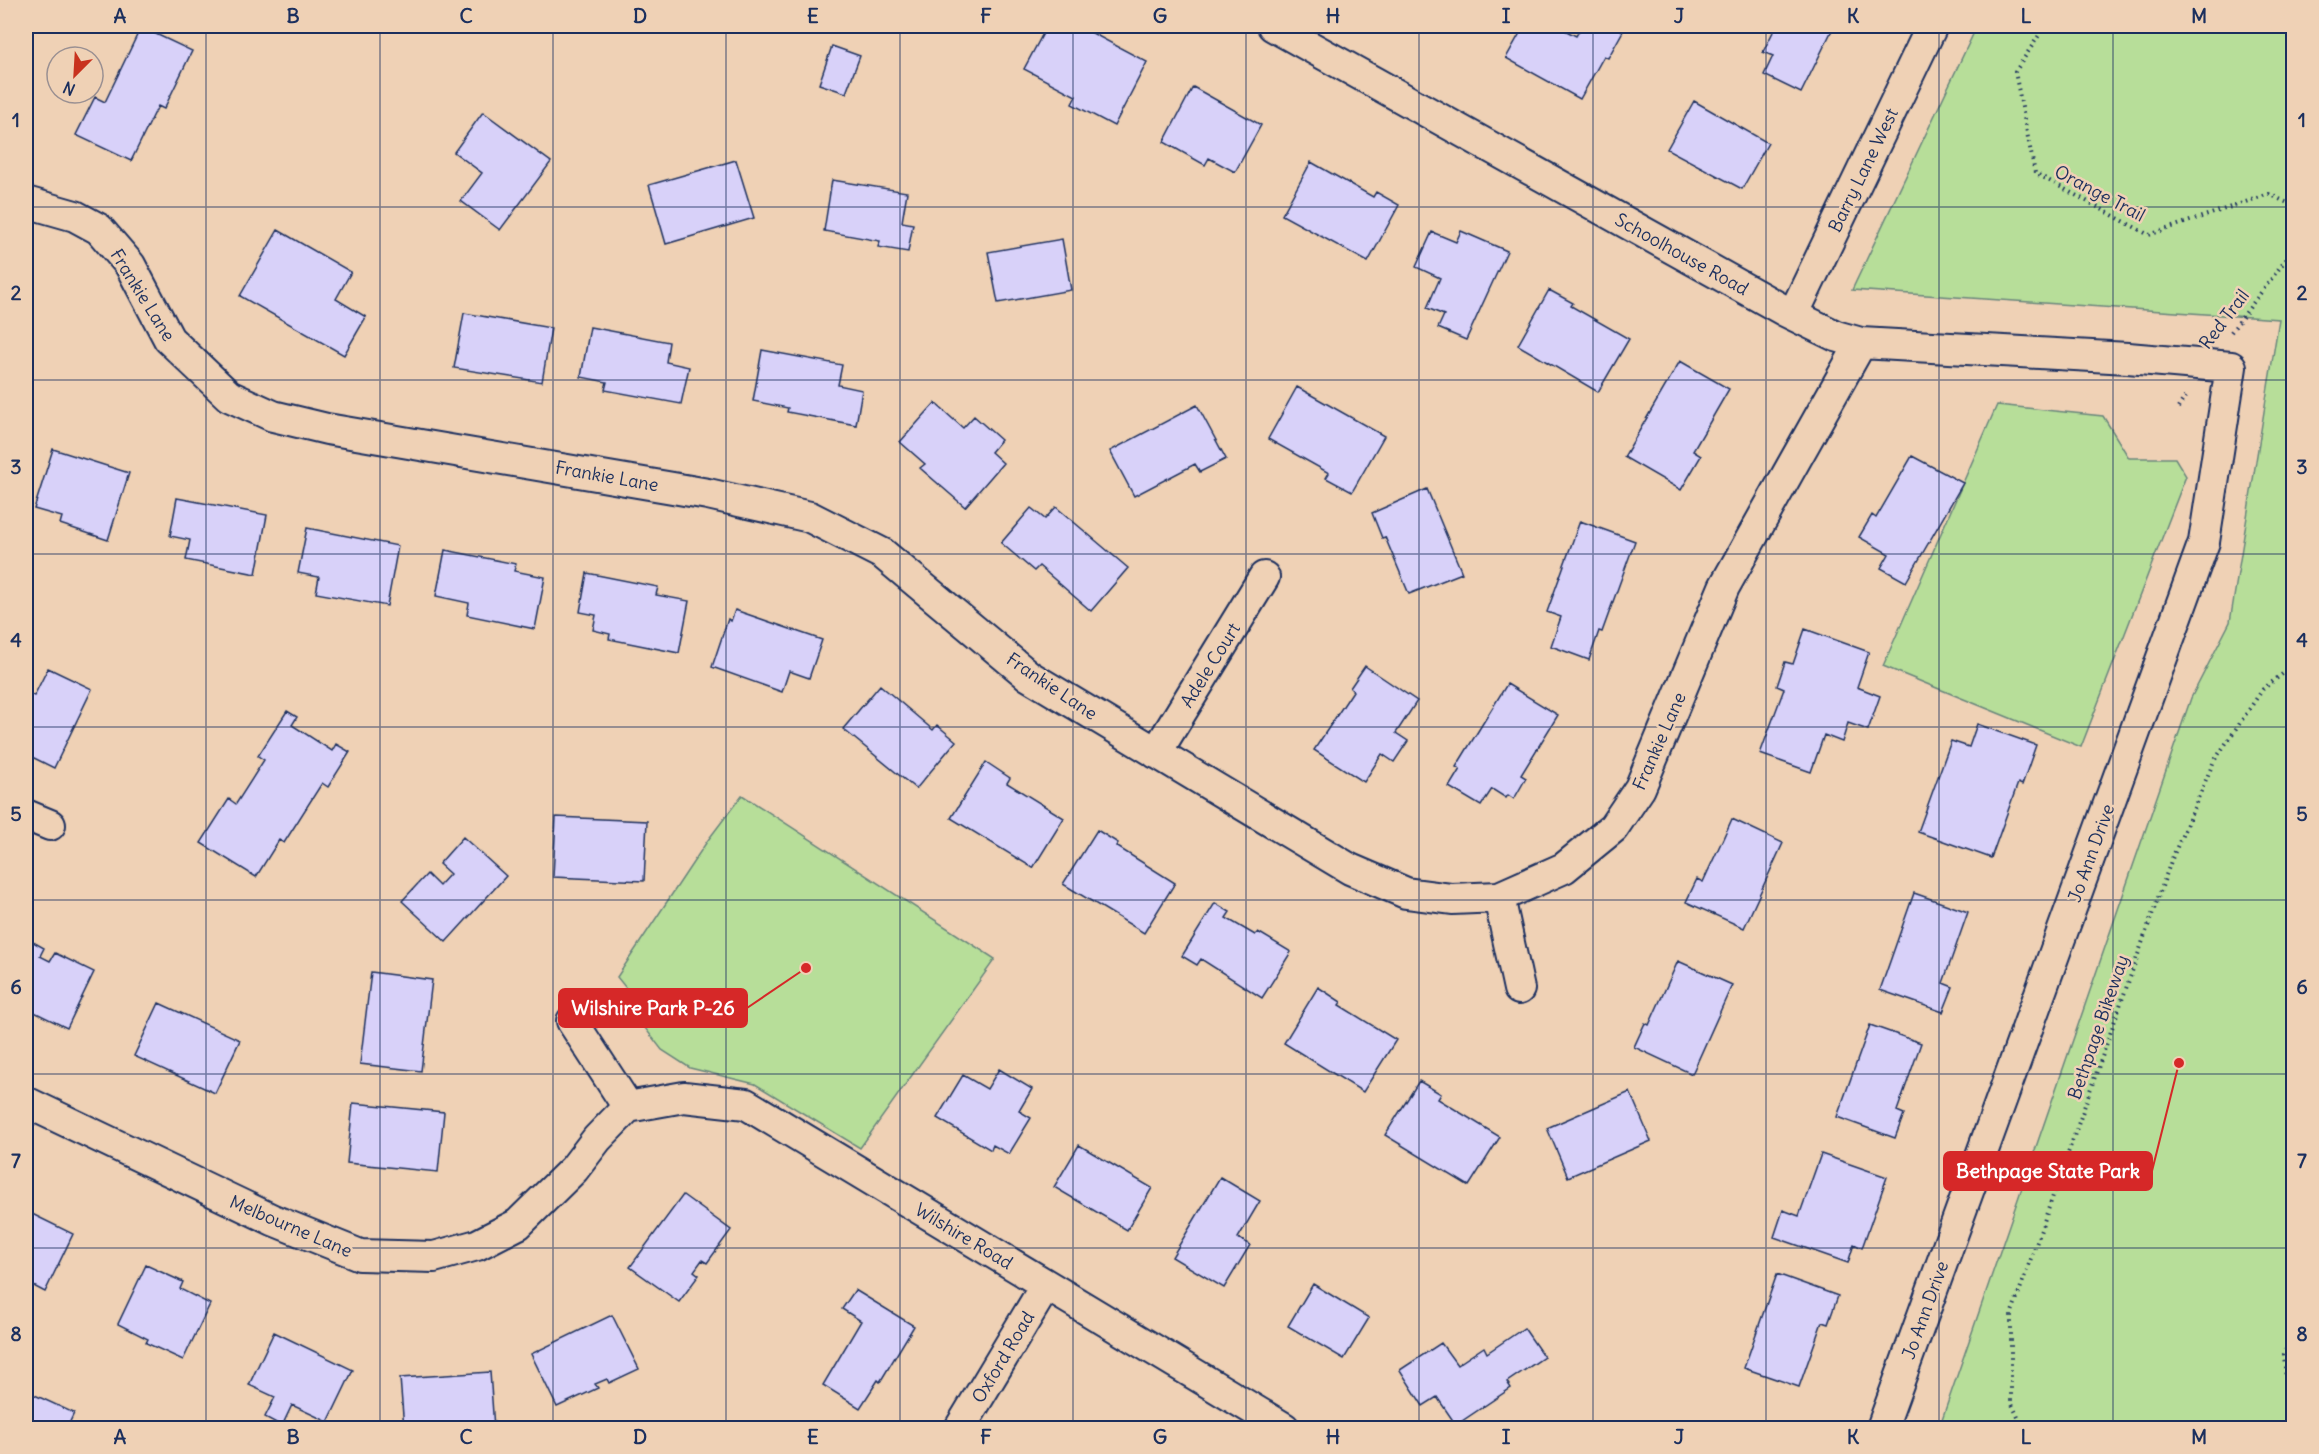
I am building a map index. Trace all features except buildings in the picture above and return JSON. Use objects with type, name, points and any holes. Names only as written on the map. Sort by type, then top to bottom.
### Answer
[{"type":"street","name":"Schoolhouse Road","points":[[1273,26],[1793,315],[1836,336],[1861,343],[2128,358]]},
{"type":"street","name":"Barry Lane West","points":[[1793,315],[1932,26]]},
{"type":"street","name":"Frankie Lane","points":[[26,202],[75,216],[99,229],[129,265],[169,339],[229,396],[273,416],[327,429],[708,494],[810,517],[883,554],[1029,676],[1156,753],[1359,873],[1406,893],[1452,899],[1499,897],[1564,868],[1612,828],[1640,788],[1724,587],[1861,343]]},
{"type":"street","name":"Jo Ann Drive","points":[[1882,1428],[2204,542],[2232,367],[2128,358]]},
{"type":"street","name":"Adele Court","points":[[1156,753],[1264,577]]},
{"type":"street","points":[[1499,897],[1519,989]]},
{"type":"street","points":[[572,1021],[628,1107]]},
{"type":"street","name":"Wilshire Road","points":[[628,1107],[684,1097],[746,1104],[1284,1428]]},
{"type":"street","name":"Melbourne Lane","points":[[26,1102],[273,1220],[360,1255],[434,1257],[477,1245],[518,1224],[574,1169],[597,1139],[628,1107]]},
{"type":"street","name":"Oxford Road","points":[[960,1428],[1046,1285]]},
{"type":"path","name":"Orange Trail","points":[[2045,26],[2014,72],[2035,173],[2149,235],[2268,194],[2294,206]]},
{"type":"path","name":"Red Trail","points":[[2178,408],[2206,365],[2294,249]]},
{"type":"path","name":"Bethpage Bikeway","points":[[2022,1428],[2012,1402],[2011,1316],[2167,872],[2214,761],[2263,689],[2294,665]]},
{"type":"path","points":[[2290,1428],[2284,1356],[2294,1327]]},
{"type":"green space","points":[[1977,26],[2293,26],[2293,1428],[1939,1428],[2191,698],[2230,622],[2279,319],[1852,290]]},
{"type":"green space","points":[[1997,405],[2103,416],[2129,458],[2175,458],[2186,476],[2081,747],[1883,666]]},
{"type":"green space","points":[[742,795],[995,959],[860,1148],[755,1084],[690,1068],[662,1050],[645,1028],[638,1003],[617,977],[708,840]]},
{"type":"place","name":"Wilshire Park P-26","points":[[806,968]]},
{"type":"place","name":"Bethpage State Park","points":[[2179,1063]]}]
